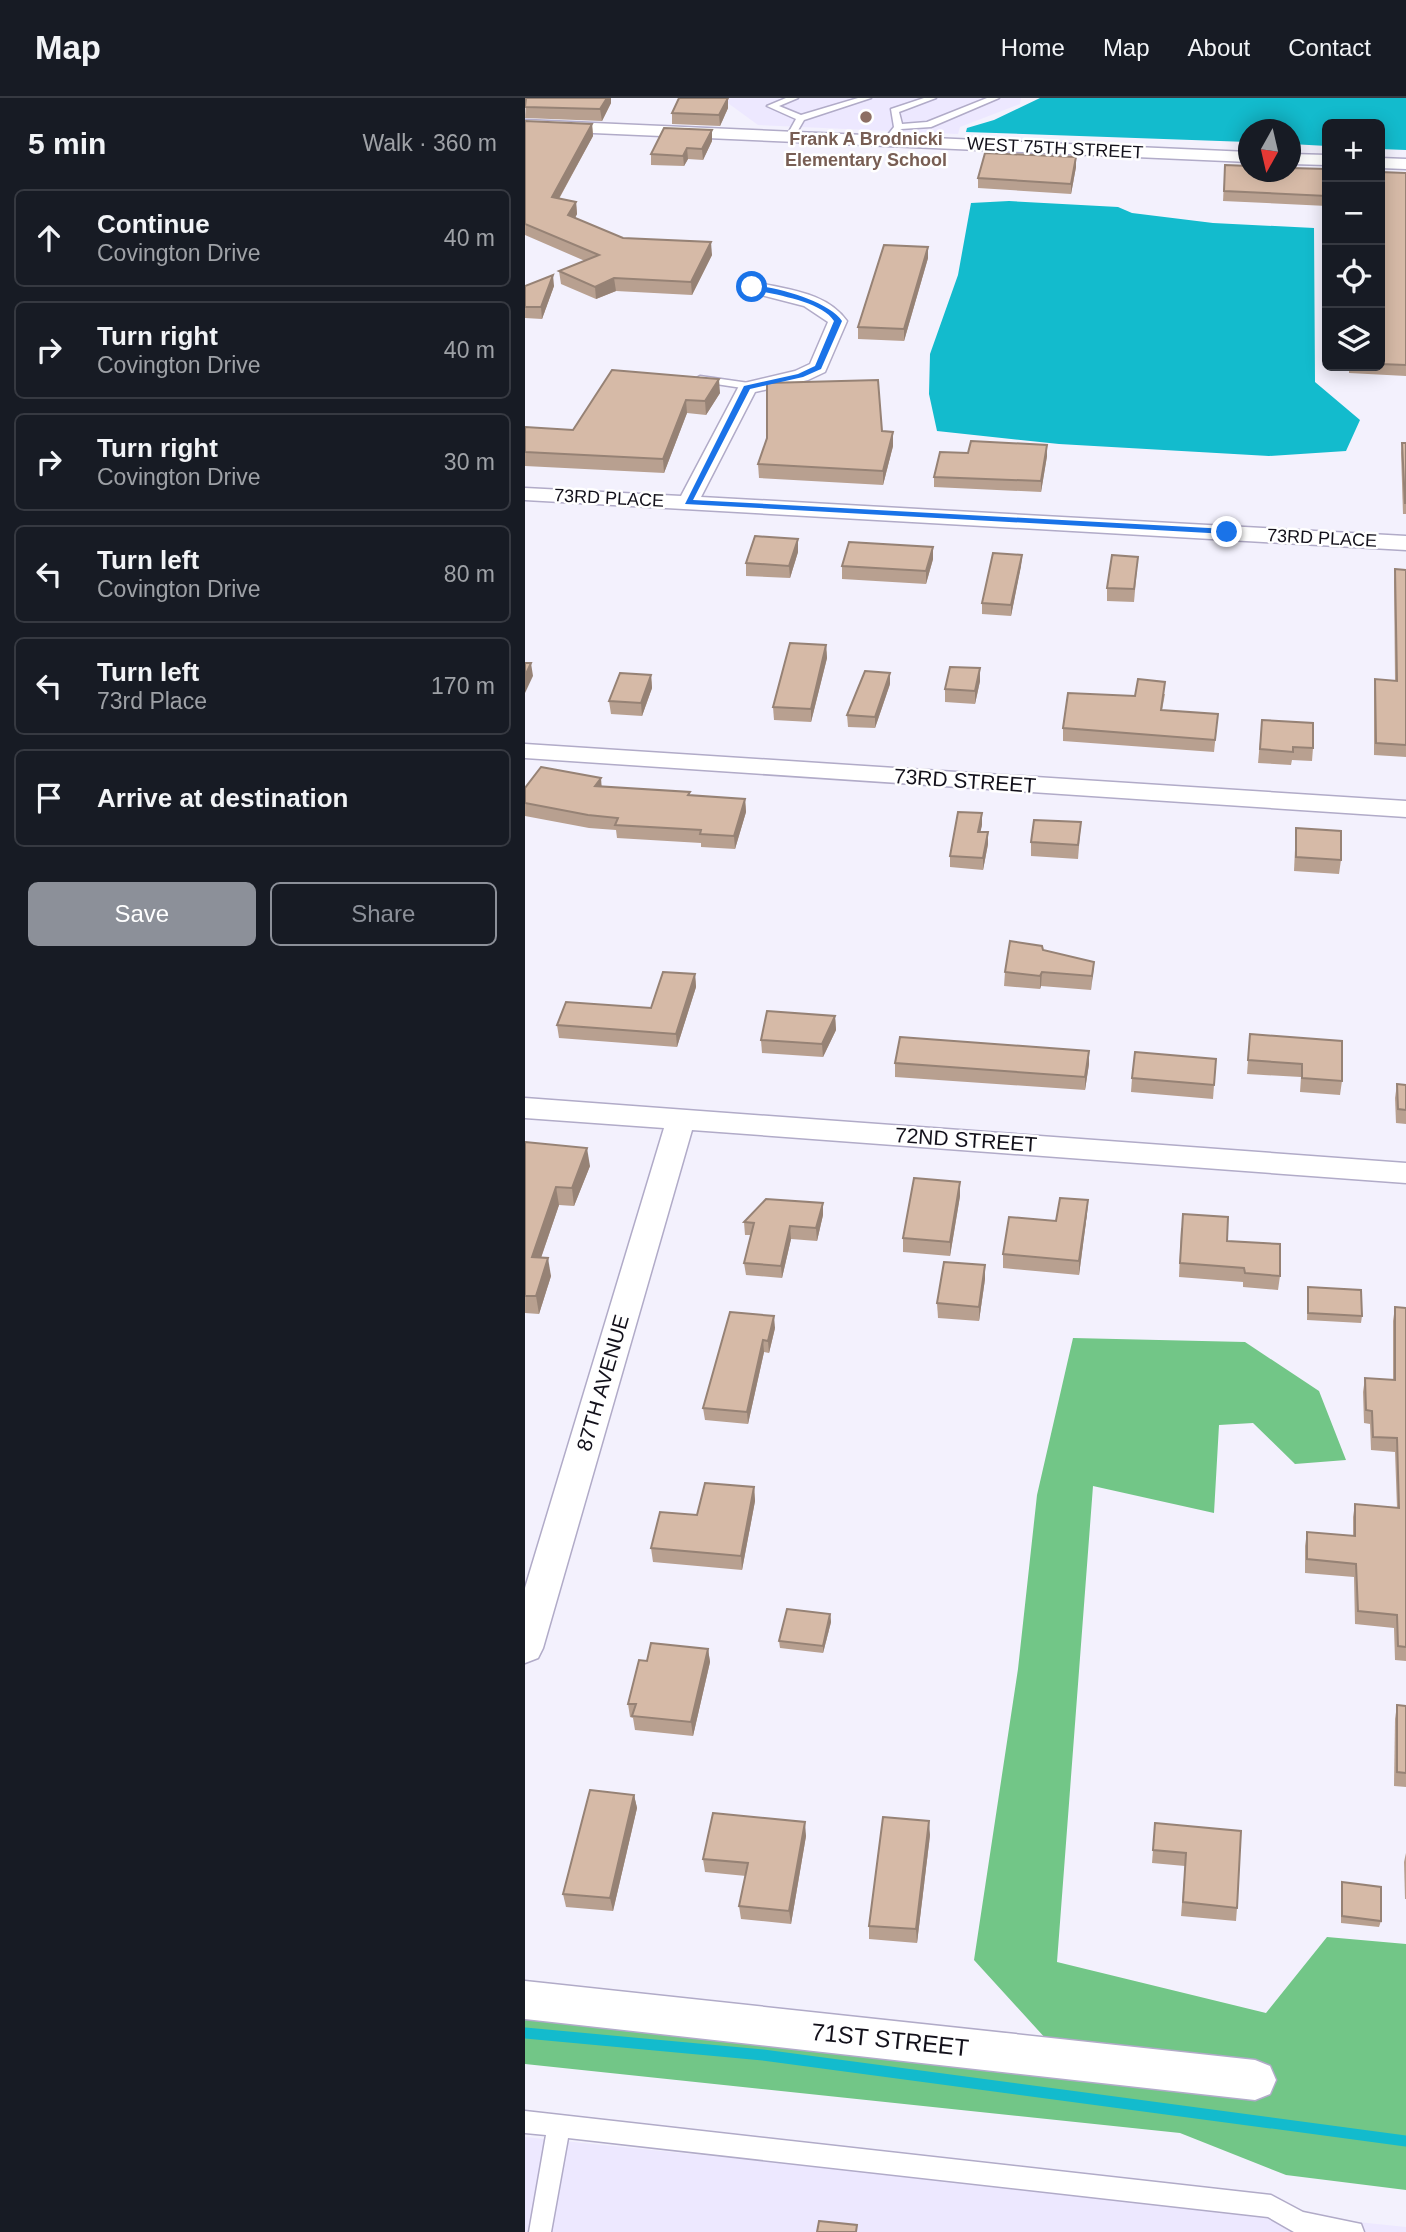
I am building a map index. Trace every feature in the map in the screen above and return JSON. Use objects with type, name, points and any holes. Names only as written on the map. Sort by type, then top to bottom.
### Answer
[{"type":"street","name":"WEST 75TH STREET","points":[[525,125],[1238,157]]},
{"type":"street","points":[[1301,159],[1322,160]]},
{"type":"street","points":[[1385,163],[1406,164]]},
{"type":"street","points":[[688,503],[744,392],[749,386],[800,376],[818,368],[838,321],[834,314],[819,305],[752,287]]},
{"type":"street","name":"73RD PLACE","points":[[525,494],[1406,542]]},
{"type":"street","name":"73RD STREET","points":[[525,751],[1406,809]]},
{"type":"street","name":"72ND STREET","points":[[525,1108],[1406,1173]]},
{"type":"street","name":"87TH AVENUE","points":[[525,1648],[681,1119]]},
{"type":"street","name":"71ST STREET","points":[[525,2000],[1255,2080]]},
{"type":"lane","points":[[794,98],[767,104],[801,118],[867,98]]},
{"type":"lane","points":[[898,127],[894,111],[932,98]]},
{"type":"lane","points":[[887,141],[898,127],[928,125],[995,98]]},
{"type":"lane","points":[[790,137],[801,118]]},
{"type":"lane","points":[[692,378],[749,386]]},
{"type":"lane","points":[[525,2122],[1271,2206],[1300,2224],[1353,2232]]},
{"type":"lane","points":[[540,2232],[559,2126]]},
{"type":"shaded area","name":"Frank A Brodnicki Elementary School","points":[[721,98],[1021,98],[1020,104],[960,127],[958,134],[758,125]]},
{"type":"shaded area","points":[[525,2137],[1406,2227],[1406,2232],[525,2232]]},
{"type":"green space","points":[[1073,1338],[1245,1342],[1319,1391],[1346,1460],[1295,1464],[1253,1423],[1219,1425],[1214,1513],[1093,1486],[1057,1962],[1266,2013],[1327,1937],[1406,1944],[1406,2190],[1286,2175],[1180,2133],[525,2064],[525,2017],[1047,2040],[974,1960],[1018,1669],[1037,1495]]},
{"type":"water","points":[[1040,98],[1406,98],[1406,150],[1385,149],[1385,119],[1322,119],[1322,146],[1301,145],[1301,119],[1238,119],[1238,142],[966,132],[967,128],[994,120]]},
{"type":"water","points":[[1009,201],[1118,207],[1132,213],[1213,223],[1314,228],[1315,382],[1360,420],[1346,451],[1269,456],[1059,444],[937,431],[929,394],[930,354],[958,275],[971,203]]},
{"type":"building","points":[[526,98],[607,98],[600,109],[525,107]]},
{"type":"building","points":[[679,98],[728,98],[719,115],[672,113]]},
{"type":"building","points":[[525,121],[592,124],[552,197],[576,202],[568,215],[623,238],[711,242],[691,282],[614,278],[595,287],[559,271],[599,255],[525,224]]},
{"type":"building","points":[[664,128],[712,130],[702,149],[687,148],[683,156],[651,154]]},
{"type":"building","points":[[985,153],[1076,157],[1071,184],[978,178]]},
{"type":"building","points":[[1225,165],[1238,166],[1238,182],[1301,182],[1301,168],[1322,169],[1322,196],[1224,191]]},
{"type":"building","points":[[1385,172],[1406,173],[1406,365],[1385,364]]},
{"type":"building","points":[[884,245],[928,247],[904,329],[858,327]]},
{"type":"building","points":[[553,275],[541,307],[525,307],[525,286]]},
{"type":"building","points":[[612,370],[719,379],[705,401],[686,400],[663,459],[525,452],[525,427],[573,430]]},
{"type":"building","points":[[878,380],[882,431],[893,432],[883,471],[758,464],[767,438],[767,383]]},
{"type":"building","points":[[971,441],[1047,445],[1041,481],[934,477],[940,452],[968,453]]},
{"type":"building","points":[[1402,443],[1406,443],[1406,503],[1405,503]]},
{"type":"building","points":[[755,536],[798,539],[789,566],[746,563]]},
{"type":"building","points":[[849,542],[933,547],[926,571],[842,566]]},
{"type":"building","points":[[993,553],[1022,555],[1011,605],[982,603]]},
{"type":"building","points":[[1112,555],[1138,557],[1134,589],[1107,588]]},
{"type":"building","points":[[1395,569],[1406,570],[1406,745],[1376,743],[1375,679],[1397,681]]},
{"type":"building","points":[[790,643],[826,645],[811,709],[773,707]]},
{"type":"building","points":[[525,663],[531,663],[525,676]]},
{"type":"building","points":[[950,667],[980,668],[975,691],[945,689]]},
{"type":"building","points":[[865,671],[890,673],[875,717],[847,715]]},
{"type":"building","points":[[620,673],[651,675],[641,703],[609,701]]},
{"type":"building","points":[[1138,679],[1165,682],[1161,710],[1218,714],[1215,740],[1063,728],[1068,693],[1135,696]]},
{"type":"building","points":[[1262,720],[1313,723],[1313,748],[1293,747],[1293,752],[1260,749]]},
{"type":"building","points":[[541,767],[601,778],[595,786],[690,792],[688,795],[745,799],[734,836],[700,834],[701,830],[615,825],[618,818],[525,803],[525,788]]},
{"type":"building","points":[[958,812],[982,813],[978,832],[988,832],[983,858],[950,856]]},
{"type":"building","points":[[1034,820],[1081,822],[1078,845],[1031,842]]},
{"type":"building","points":[[1296,828],[1341,831],[1341,860],[1296,857]]},
{"type":"building","points":[[1010,941],[1042,946],[1043,950],[1094,962],[1092,976],[1042,972],[1040,976],[1005,972]]},
{"type":"building","points":[[663,972],[695,974],[676,1034],[557,1025],[566,1002],[651,1008]]},
{"type":"building","points":[[767,1011],[835,1016],[822,1044],[761,1040]]},
{"type":"building","points":[[1250,1034],[1342,1041],[1342,1081],[1302,1078],[1302,1064],[1248,1060]]},
{"type":"building","points":[[900,1037],[1089,1051],[1085,1077],[895,1063]]},
{"type":"building","points":[[1135,1052],[1216,1059],[1214,1085],[1132,1078]]},
{"type":"building","points":[[1397,1084],[1406,1085],[1406,1110],[1398,1109]]},
{"type":"building","points":[[525,1142],[587,1148],[572,1188],[556,1187],[532,1257],[548,1258],[536,1296],[525,1296]]},
{"type":"building","points":[[914,1178],[960,1182],[950,1242],[903,1238]]},
{"type":"building","points":[[1060,1198],[1088,1200],[1079,1261],[1003,1254],[1009,1217],[1056,1221]]},
{"type":"building","points":[[766,1199],[823,1203],[816,1228],[790,1226],[781,1266],[744,1263],[754,1223],[744,1222]]},
{"type":"building","points":[[1183,1214],[1228,1217],[1227,1241],[1280,1244],[1280,1276],[1245,1273],[1244,1268],[1180,1263]]},
{"type":"building","points":[[944,1262],[985,1265],[979,1307],[937,1303]]},
{"type":"building","points":[[1308,1287],[1361,1290],[1362,1316],[1308,1313]]},
{"type":"building","points":[[1395,1307],[1406,1308],[1406,1647],[1398,1646],[1397,1615],[1358,1611],[1356,1564],[1307,1559],[1307,1532],[1355,1536],[1355,1504],[1399,1508],[1397,1438],[1373,1437],[1372,1411],[1366,1410],[1365,1378],[1395,1380]]},
{"type":"building","points":[[730,1312],[774,1316],[768,1341],[763,1340],[747,1412],[703,1408]]},
{"type":"building","points":[[705,1483],[754,1487],[741,1556],[651,1548],[660,1512],[697,1515]]},
{"type":"building","points":[[787,1609],[830,1614],[823,1646],[779,1641]]},
{"type":"building","points":[[651,1643],[708,1649],[691,1722],[632,1716],[636,1704],[628,1704],[639,1660],[647,1661]]},
{"type":"building","points":[[1397,1705],[1406,1706],[1406,1773],[1397,1772]]},
{"type":"building","points":[[590,1790],[634,1795],[610,1898],[563,1894]]},
{"type":"building","points":[[713,1813],[805,1822],[789,1911],[739,1906],[748,1863],[703,1859]]},
{"type":"building","points":[[883,1817],[929,1821],[916,1929],[869,1926]]},
{"type":"building","points":[[1155,1823],[1241,1831],[1237,1908],[1183,1902],[1186,1853],[1153,1850]]},
{"type":"building","points":[[1342,1882],[1381,1887],[1381,1921],[1342,1916]]},
{"type":"building","points":[[819,2221],[857,2225],[856,2232],[817,2232]]},
{"type":"waterway","points":[[525,2033],[763,2055],[1406,2141]]},
{"type":"place","name":"Frank A Brodnicki Elementary School","points":[[866,117]]},
{"type":"route","points":[[752,287],[819,305],[834,314],[838,321],[822,365],[818,368],[800,376],[755,384],[747,388],[688,503],[1227,532]]}]
